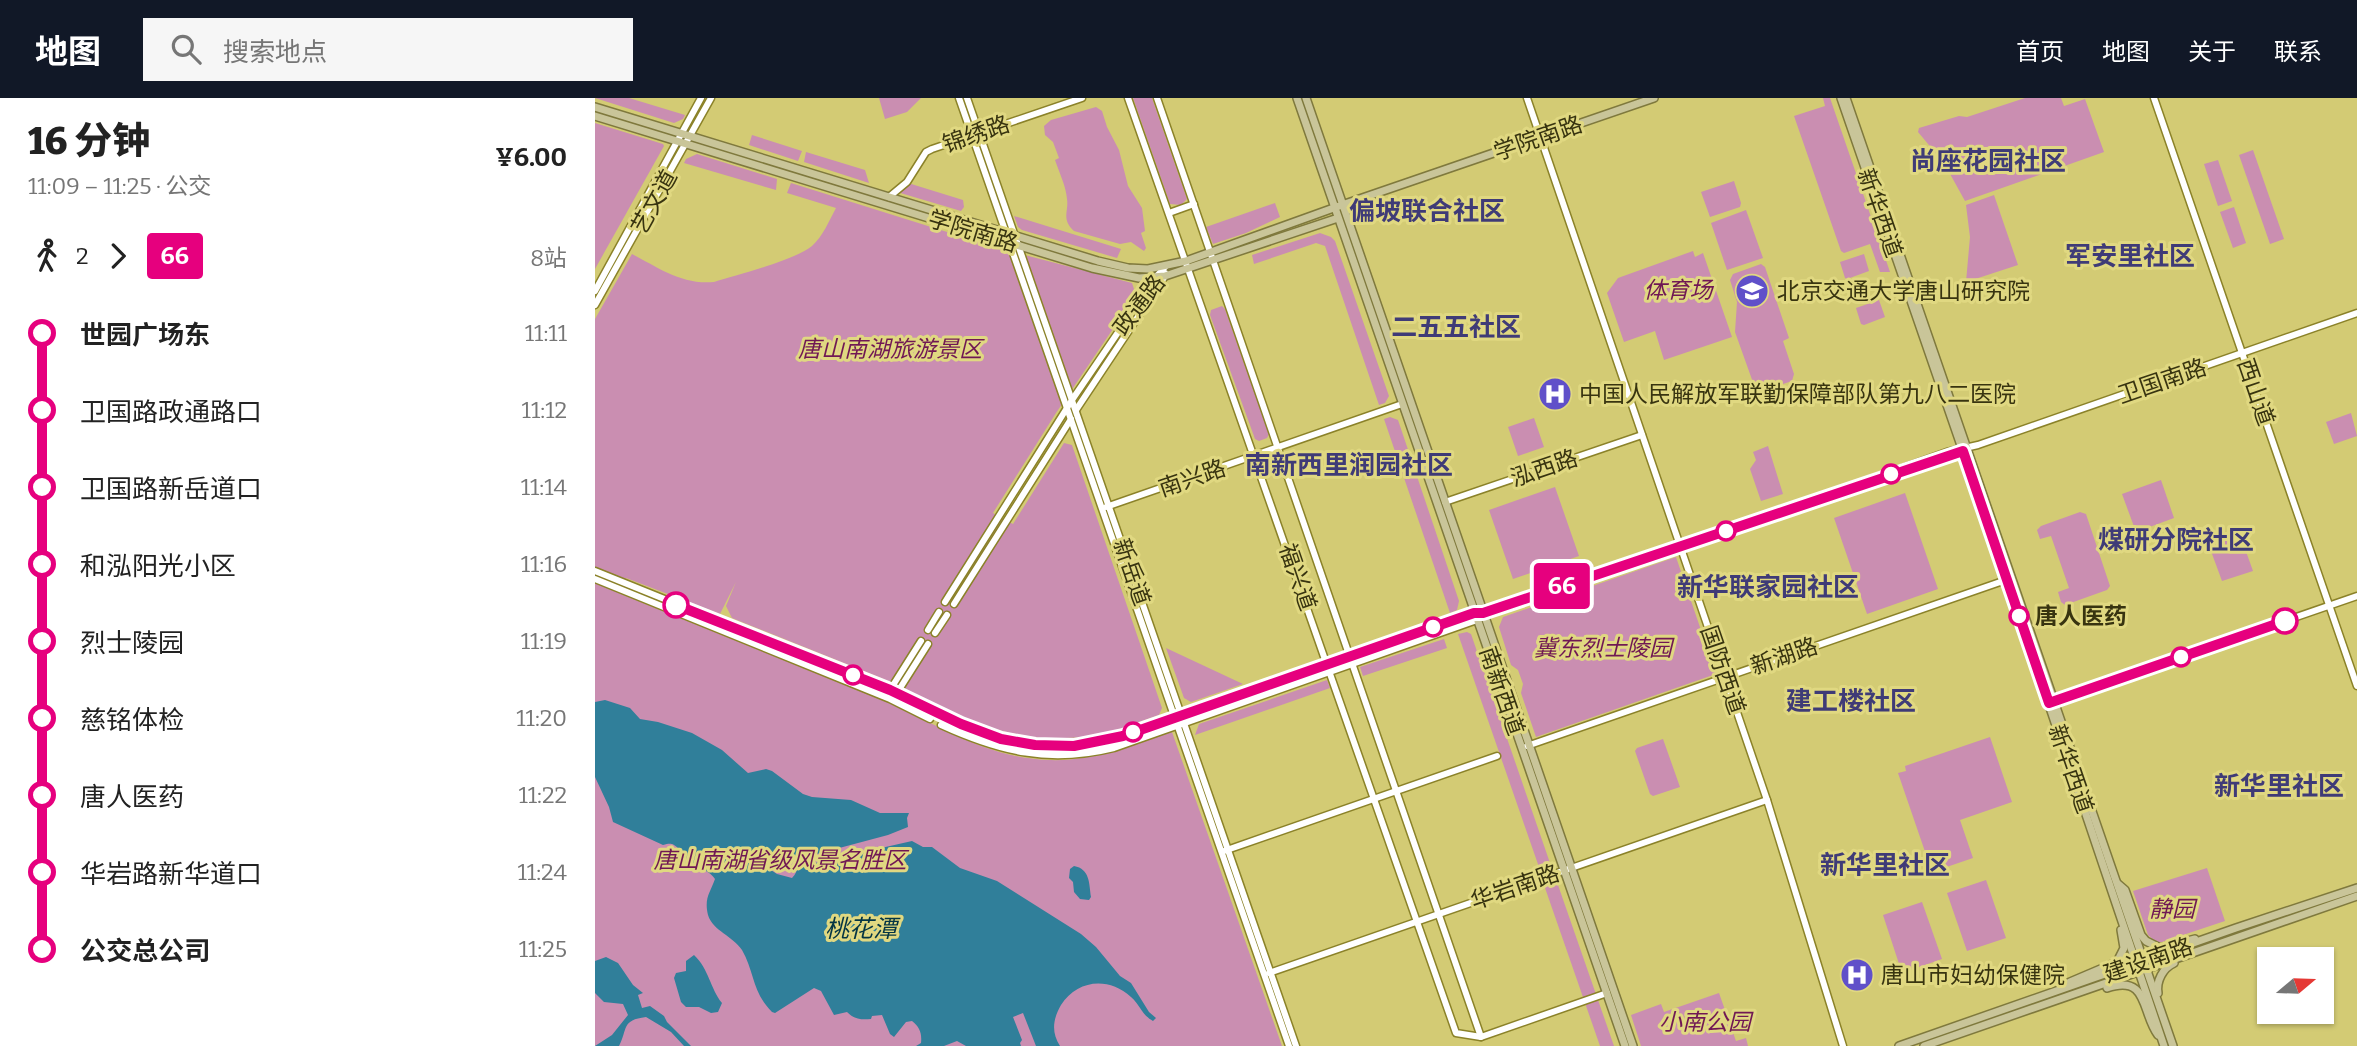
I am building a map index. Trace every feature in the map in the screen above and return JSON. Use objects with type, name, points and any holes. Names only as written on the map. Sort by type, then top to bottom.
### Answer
[{"type":"main road","name":"南新西道","points":[[1297,98],[1445,502],[1478,615]]},
{"type":"main road","name":"南新西道","points":[[1306,98],[1339,207]]},
{"type":"main road","name":"学院南路","points":[[595,107],[680,138],[687,145],[1123,276],[1155,278],[1339,207],[1654,98]]},
{"type":"main road","name":"新华西道","points":[[1841,98],[1964,448],[2006,580],[2117,883],[2142,966]]},
{"type":"main road","name":"新华西道","points":[[1846,98],[2116,898],[2142,966]]},
{"type":"main road","name":"学院南路","points":[[595,116],[680,138],[691,137],[1109,264],[1165,272]]},
{"type":"main road","points":[[1338,218],[1339,207]]},
{"type":"main road","name":"学院南路","points":[[1212,256],[1338,218]]},
{"type":"main road","name":"南新西道","points":[[1338,218],[1525,746],[1625,1046]]},
{"type":"main road","name":"南新西道","points":[[1567,869],[1633,1046]]},
{"type":"main road","points":[[2117,883],[2125,890],[2141,935],[2156,948],[2166,948],[2236,928]]},
{"type":"main road","name":"建设南路","points":[[1924,1046],[2046,1004],[2236,928],[2357,888]]},
{"type":"main road","name":"建设南路","points":[[1899,1046],[2055,993],[2228,941],[2357,896]]},
{"type":"main road","points":[[2055,993],[2070,982],[2113,965],[2121,957],[2124,943],[2116,913],[2116,898]]},
{"type":"main road","points":[[2166,1028],[2166,1017],[2157,988],[2164,970],[2172,964],[2212,950],[2228,941]]},
{"type":"main road","points":[[2142,966],[2173,1046]]},
{"type":"main road","points":[[2142,966],[2164,1044]]},
{"type":"main road","points":[[2046,1004],[2063,1002],[2115,985],[2129,985],[2143,997],[2152,1027],[2164,1044]]},
{"type":"street","name":"艺文道","points":[[595,305],[596,295],[701,98]]},
{"type":"street","name":"艺文道","points":[[596,295],[687,145],[711,98]]},
{"type":"street","name":"新岳道","points":[[959,98],[1018,245],[1076,410],[1105,508]]},
{"type":"street","name":"新岳道","points":[[967,98],[975,134],[1005,232],[1070,420],[1105,508],[1177,716],[1177,726],[1296,1046]]},
{"type":"street","name":"锦绣路","points":[[889,197],[907,182],[926,152],[1082,98]]},
{"type":"street","name":"福兴道","points":[[1128,98],[1456,1033],[1481,1037],[1157,98]]},
{"type":"street","name":"国防西道","points":[[1527,98],[1767,800],[1843,1046]]},
{"type":"street","name":"西山道","points":[[2154,98],[2357,687]]},
{"type":"street","points":[[1169,213],[1194,204]]},
{"type":"street","name":"政通路","points":[[954,604],[1165,272]]},
{"type":"street","name":"政通路","points":[[945,602],[1072,400],[1155,278]]},
{"type":"street","name":"卫国南路","points":[[949,719],[1001,739],[1035,745],[1063,746],[1110,739],[1350,660],[2357,313]]},
{"type":"street","name":"南兴路","points":[[1105,508],[1402,404]]},
{"type":"street","name":"泓西路","points":[[1445,502],[1642,435]]},
{"type":"street","points":[[1005,507],[1013,510]]},
{"type":"street","points":[[595,571],[890,699],[930,719]]},
{"type":"street","points":[[595,579],[894,692],[937,713]]},
{"type":"street","name":"新湖路","points":[[1525,746],[2006,580]]},
{"type":"street","points":[[2051,702],[2357,596]]},
{"type":"street","points":[[939,612],[931,632],[947,615]]},
{"type":"street","points":[[890,699],[924,643]]},
{"type":"street","name":"卫国南路","points":[[941,725],[982,743],[1033,754],[1066,756],[1093,753],[1177,726],[1329,667]]},
{"type":"street","name":"新岳道","points":[[1177,716],[1184,723],[1224,851]]},
{"type":"street","points":[[1224,851],[1497,756]]},
{"type":"street","name":"华岩南路","points":[[1267,973],[1767,800]]},
{"type":"street","name":"新岳道","points":[[1267,973],[1289,1046]]},
{"type":"street","points":[[1481,1037],[1607,993]]},
{"type":"green space","points":[[595,98],[629,98],[685,115],[674,123]]},
{"type":"green space","points":[[879,98],[921,98],[907,112],[885,119]]},
{"type":"green space","points":[[1133,98],[1152,98],[1187,199],[1181,205],[1170,204]]},
{"type":"green space","points":[[1823,98],[1830,98],[1890,272],[1880,272],[1870,244],[1844,253],[1841,251],[1794,116],[1825,106]]},
{"type":"green space","points":[[2025,98],[2061,98],[2064,106],[2085,99],[2104,152],[1965,201],[1944,163],[1918,132],[1919,128],[1959,116],[1967,117]]},
{"type":"green space","points":[[1096,107],[1102,111],[1119,150],[1128,186],[1142,208],[1145,231],[1141,233],[1146,248],[1144,251],[1131,242],[1120,244],[1074,231],[1068,223],[1064,184],[1055,160],[1059,158],[1053,142],[1045,135],[1044,126],[1051,120]]},
{"type":"green space","points":[[595,123],[664,146],[595,269]]},
{"type":"green space","points":[[752,135],[802,151],[798,161],[749,145]]},
{"type":"green space","points":[[2253,150],[2284,239],[2270,244],[2239,155]]},
{"type":"green space","points":[[806,152],[865,170],[869,183],[804,162]]},
{"type":"green space","points":[[697,154],[777,179],[776,190],[684,163],[686,159]]},
{"type":"green space","points":[[2218,160],[2232,201],[2218,206],[2204,164]]},
{"type":"green space","points":[[1734,181],[1740,207],[1710,217],[1701,192]]},
{"type":"green space","points":[[791,183],[998,248],[1132,283],[1136,295],[1056,413],[993,513],[1013,524],[1064,443],[1072,445],[1162,708],[1159,715],[1088,737],[1045,739],[1010,733],[976,724],[881,678],[732,618],[726,606],[736,582],[720,614],[626,578],[619,593],[852,687],[963,739],[1003,753],[1025,758],[1064,760],[1111,752],[1172,732],[1282,1046],[595,1046],[595,319],[632,254],[681,278],[714,282],[780,262],[812,246],[823,233],[836,208],[787,193]]},
{"type":"green space","points":[[908,183],[963,200],[964,207],[961,211],[897,192]]},
{"type":"green space","points":[[1994,195],[2018,265],[1966,282],[1970,237],[1966,205]]},
{"type":"green space","points":[[1275,203],[1280,217],[1246,233],[1213,244],[1206,227]]},
{"type":"green space","points":[[2234,207],[2246,243],[2233,248],[2220,212]]},
{"type":"green space","points":[[1746,210],[1763,258],[1727,270],[1711,223]]},
{"type":"green space","points":[[1014,216],[1121,249],[1117,258],[1022,230]]},
{"type":"green space","points":[[1320,233],[1335,241],[1389,396],[1385,403],[1379,405],[1325,246],[1316,243],[1254,264],[1252,255]]},
{"type":"green space","name":"体育场","points":[[1693,251],[1695,257],[1703,253],[1732,337],[1664,360],[1655,331],[1624,342],[1607,293],[1618,278]]},
{"type":"green space","points":[[1864,254],[1869,271],[1845,278],[1840,262]]},
{"type":"green space","points":[[1761,264],[1765,267],[1789,338],[1783,341],[1794,374],[1792,381],[1760,392],[1755,388],[1735,332],[1737,302],[1730,280],[1733,274]]},
{"type":"green space","points":[[1879,300],[1885,317],[1861,324],[1856,308]]},
{"type":"green space","points":[[1222,306],[1269,434],[1267,438],[1259,441],[1255,439],[1210,315],[1211,310]]},
{"type":"green space","points":[[2351,413],[2357,436],[2334,444],[2326,422]]},
{"type":"green space","points":[[1390,417],[1398,420],[1459,601],[1457,610],[1450,613],[1384,419]]},
{"type":"green space","points":[[1534,418],[1544,447],[1518,456],[1508,427]]},
{"type":"green space","points":[[1768,446],[1783,494],[1761,501],[1750,469],[1756,460],[1753,452]]},
{"type":"green space","points":[[2161,480],[2174,518],[2136,532],[2122,494]]},
{"type":"green space","points":[[1555,487],[1579,556],[1513,579],[1489,510]]},
{"type":"green space","points":[[1905,493],[1938,589],[1867,614],[1834,518]]},
{"type":"green space","points":[[2080,512],[2086,514],[2110,586],[2107,590],[2065,605],[2058,592],[2069,588],[2051,536],[2040,539],[2037,530],[2041,526]]},
{"type":"green space","points":[[2239,532],[2253,571],[2222,581],[2208,543]]},
{"type":"green space","name":"冀东烈士陵园","points":[[1676,557],[1716,674],[1536,737],[1521,693],[1523,684],[1518,670],[1511,665],[1499,627],[1503,617]]},
{"type":"green space","points":[[1458,634],[1471,634],[1550,863],[1547,868],[1540,870]]},
{"type":"green space","points":[[1444,639],[1447,648],[1363,676],[1360,667]]},
{"type":"green space","points":[[1166,648],[1243,684],[1191,702],[1184,698]]},
{"type":"green space","points":[[1327,680],[1330,688],[1195,735],[1199,724]]},
{"type":"green space","points":[[1990,737],[2012,802],[1960,820],[1973,858],[1932,872],[1898,773],[1906,771],[1905,766]]},
{"type":"green space","points":[[1663,739],[1680,787],[1653,796],[1635,751]]},
{"type":"green space","name":"静园","points":[[2207,868],[2225,921],[2156,942],[2148,935],[2133,891]]},
{"type":"green space","points":[[1986,880],[2006,938],[1967,951],[1947,893]]},
{"type":"green space","points":[[1555,881],[1614,1046],[1600,1046],[1544,885]]},
{"type":"green space","points":[[1922,902],[1942,959],[1902,973],[1883,915]]},
{"type":"green space","name":"小南公园","points":[[1719,993],[1736,1041],[1746,1038],[1748,1046],[1641,1046],[1631,1015],[1661,1004],[1664,1012]]},
{"type":"water","name":"桃花潭","points":[[605,700],[630,708],[640,719],[692,733],[722,750],[748,773],[766,769],[772,771],[803,794],[851,800],[880,813],[909,813],[908,827],[813,855],[808,857],[809,861],[815,863],[912,841],[923,847],[932,847],[960,868],[997,881],[1081,934],[1096,947],[1120,976],[1131,983],[1149,1012],[1156,1018],[1153,1021],[1149,1019],[1122,990],[1103,984],[1075,990],[1061,1005],[1054,1026],[1060,1046],[1036,1046],[1023,1013],[1013,1017],[1022,1040],[1021,1046],[966,1046],[957,1041],[944,1046],[916,1046],[921,1043],[921,1034],[912,1021],[906,1022],[894,1037],[882,1015],[864,1019],[855,1018],[847,1012],[834,1015],[821,991],[814,988],[775,1013],[772,1012],[757,990],[742,950],[714,925],[708,915],[707,900],[715,879],[713,876],[689,860],[674,845],[663,845],[613,822],[595,777],[595,702]],"holes":[[[782,847],[794,856],[797,865],[792,878],[768,868],[770,859],[777,851]]]},
{"type":"water","points":[[1074,866],[1083,870],[1088,877],[1091,897],[1089,900],[1080,899],[1074,892],[1073,882],[1069,878],[1070,869]]},
{"type":"water","points":[[694,955],[703,966],[722,1003],[718,1012],[686,1007],[681,1002],[674,978],[676,973],[686,971],[686,961]]},
{"type":"water","points":[[606,957],[618,963],[633,985],[643,993],[638,995],[642,1008],[650,1006],[664,1016],[691,1046],[684,1046],[671,1032],[646,1017],[629,1023],[619,1046],[595,1046],[612,1035],[628,1015],[623,1004],[604,1002],[595,993],[595,961]]},
{"type":"bus line","name":"66","points":[[676,605],[890,690],[982,733],[1035,745],[1074,746],[1123,736],[1474,613],[1483,613],[1963,451],[2049,703],[2285,621]]},
{"type":"place","name":"北京交通大学唐山研究院","points":[[1752,291]]},
{"type":"place","name":"中国人民解放军联勤保障部队第九八二医院","points":[[1555,394]]},
{"type":"place","name":"唐人医药","points":[[2019,616]]},
{"type":"place","name":"唐山市妇幼保健院","points":[[1857,975]]},
{"type":"district","name":"尚座花园社区","points":[[1988,161]]},
{"type":"district","name":"偏坡联合社区","points":[[1427,211]]},
{"type":"district","name":"军安里社区","points":[[2130,256]]},
{"type":"district","name":"二五五社区","points":[[1456,327]]},
{"type":"district","name":"南新西里润园社区","points":[[1349,465]]},
{"type":"district","name":"煤研分院社区","points":[[2176,540]]},
{"type":"district","name":"新华联家园社区","points":[[1768,587]]},
{"type":"district","name":"建工楼社区","points":[[1851,701]]},
{"type":"district","name":"新华里社区","points":[[2279,786]]},
{"type":"district","name":"新华里社区","points":[[1885,865]]},
{"type":"park label","name":"唐山南湖旅游景区","points":[[890,349]]},
{"type":"park label","name":"唐山南湖省级风景名胜区","points":[[780,860]]}]
